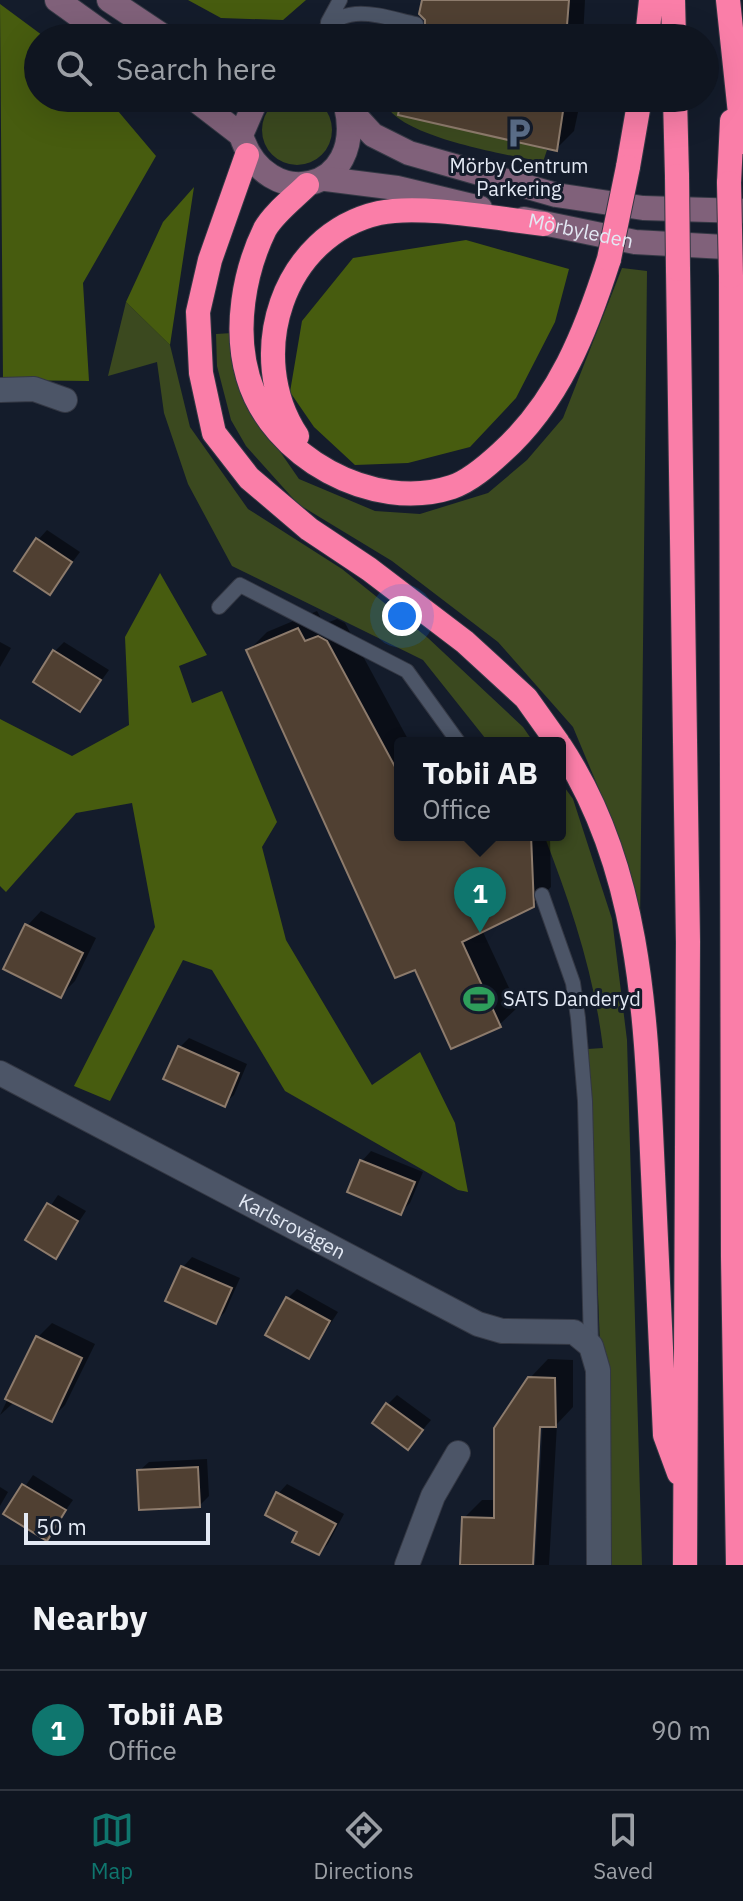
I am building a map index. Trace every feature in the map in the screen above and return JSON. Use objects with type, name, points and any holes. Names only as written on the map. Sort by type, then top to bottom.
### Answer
[{"type":"highway","points":[[648,24],[651,0]]},
{"type":"highway","points":[[673,0],[674,24]]},
{"type":"highway","points":[[728,0],[743,142]]},
{"type":"highway","points":[[733,70],[729,183],[733,1257],[738,1565]]},
{"type":"highway","points":[[316,182],[267,226],[243,288],[248,378],[272,422],[318,468],[363,488],[411,496],[454,487],[487,466],[531,426],[563,377],[594,306],[609,259],[638,112]]},
{"type":"highway","points":[[675,112],[688,942],[685,1565]]},
{"type":"highway","points":[[244,145],[198,312],[201,373],[214,433],[249,478],[309,529],[369,569],[465,642],[526,698],[553,737]]},
{"type":"highway","points":[[318,468],[285,418],[272,350],[280,299],[305,260],[332,231],[379,213],[427,212],[544,224]]},
{"type":"highway","points":[[566,758],[602,822],[633,927],[648,1056],[665,1435],[684,1488]]},
{"type":"street","points":[[57,0],[90,24]]},
{"type":"street","points":[[109,0],[145,24]]},
{"type":"street","points":[[208,112],[244,145],[253,112]]},
{"type":"street","points":[[316,182],[347,153],[351,127],[346,112]]},
{"type":"street","name":"Mörbyleden","points":[[351,112],[373,135],[409,153],[556,195],[643,208],[743,211]]},
{"type":"street","name":"Mörbyleden","points":[[244,145],[262,171],[283,183],[316,182],[397,188],[544,224],[635,242],[743,248]]},
{"type":"street","points":[[0,390],[34,389],[65,400]]},
{"type":"street","name":"Karlsrovägen","points":[[0,1073],[478,1324],[502,1331],[574,1332],[591,1346]]},
{"type":"street","points":[[591,1346],[598,1370],[599,1565]]},
{"type":"street","points":[[407,1565],[433,1496],[458,1453]]},
{"type":"lane","points":[[327,24],[340,0]]},
{"type":"lane","points":[[331,24],[337,17],[355,10],[416,24]]},
{"type":"lane","points":[[219,607],[240,585],[407,671],[455,737]]},
{"type":"lane","points":[[542,895],[573,983],[578,1018],[585,1101],[591,1346]]},
{"type":"green space","points":[[188,0],[306,0],[283,20],[221,18]]},
{"type":"green space","points":[[0,4],[27,24],[24,24],[24,112],[119,112],[156,156],[83,283],[89,381],[3,380]]},
{"type":"green space","points":[[267,112],[327,112],[332,123],[332,137],[326,150],[304,165],[290,165],[277,159],[262,137],[262,123]]},
{"type":"green space","points":[[392,112],[437,112],[453,123],[547,150],[543,162],[453,142],[406,123]]},
{"type":"green space","points":[[194,187],[170,345],[126,302],[163,222]]},
{"type":"green space","points":[[466,240],[569,269],[555,322],[516,398],[470,447],[408,463],[355,465],[314,427],[290,392],[302,321],[353,258]]},
{"type":"green space","points":[[622,268],[647,271],[640,928],[619,837],[573,727],[498,642],[392,561],[298,504],[246,446],[231,420],[217,366],[216,334],[232,333],[243,398],[299,479],[375,511],[420,514],[488,493],[527,460],[563,418]]},
{"type":"green space","points":[[126,302],[170,345],[190,427],[248,509],[342,569],[428,638],[530,737],[484,737],[423,660],[232,566],[188,484],[164,413],[157,362],[108,376]]},
{"type":"green space","points":[[160,573],[207,655],[179,666],[192,703],[222,691],[277,822],[262,847],[286,940],[372,1085],[420,1052],[455,1123],[468,1192],[458,1190],[285,1091],[212,970],[183,960],[110,1101],[74,1086],[155,927],[132,803],[76,813],[6,892],[0,886],[0,719],[72,756],[129,725],[125,637]]},
{"type":"green space","points":[[566,789],[573,799],[612,919],[627,1040],[642,1565],[609,1565],[588,1049],[603,1048],[594,993],[546,841],[566,841]]},
{"type":"building","points":[[422,0],[569,0],[567,24],[425,24],[419,14]]},
{"type":"building","name":"Mörby Centrum Parkering","points":[[399,112],[563,112],[557,151],[398,115]]},
{"type":"building","points":[[36,538],[72,562],[50,595],[14,571]]},
{"type":"building","points":[[298,628],[305,641],[318,636],[327,641],[394,765],[394,841],[531,841],[534,907],[462,942],[501,1027],[451,1049],[415,970],[395,978],[246,650]]},
{"type":"building","points":[[53,650],[101,680],[80,712],[33,682]]},
{"type":"building","points":[[25,924],[83,953],[61,998],[3,969]]},
{"type":"building","points":[[178,1046],[239,1073],[225,1107],[163,1079]]},
{"type":"building","points":[[360,1160],[415,1182],[401,1215],[347,1192]]},
{"type":"building","points":[[47,1203],[78,1221],[56,1259],[25,1240]]},
{"type":"building","points":[[181,1266],[232,1288],[216,1324],[165,1301]]},
{"type":"building","points":[[286,1297],[330,1321],[309,1359],[265,1335]]},
{"type":"building","points":[[36,1336],[82,1358],[52,1422],[5,1399]]},
{"type":"building","points":[[528,1377],[555,1378],[556,1427],[540,1427],[533,1565],[460,1565],[462,1517],[494,1518],[494,1428]]},
{"type":"building","points":[[386,1403],[423,1430],[408,1450],[372,1423]]},
{"type":"building","points":[[198,1467],[200,1507],[139,1510],[137,1470]]},
{"type":"building","points":[[22,1484],[66,1510],[47,1541],[3,1514]]},
{"type":"building","points":[[276,1492],[336,1524],[319,1555],[292,1542],[297,1532],[265,1515]]},
{"type":"place","name":"Mörby Centrum Parkering","points":[[519,133]]},
{"type":"place","name":"Tobii AB","points":[[480,933]]},
{"type":"place","name":"SATS Danderyd","points":[[479,999]]}]
